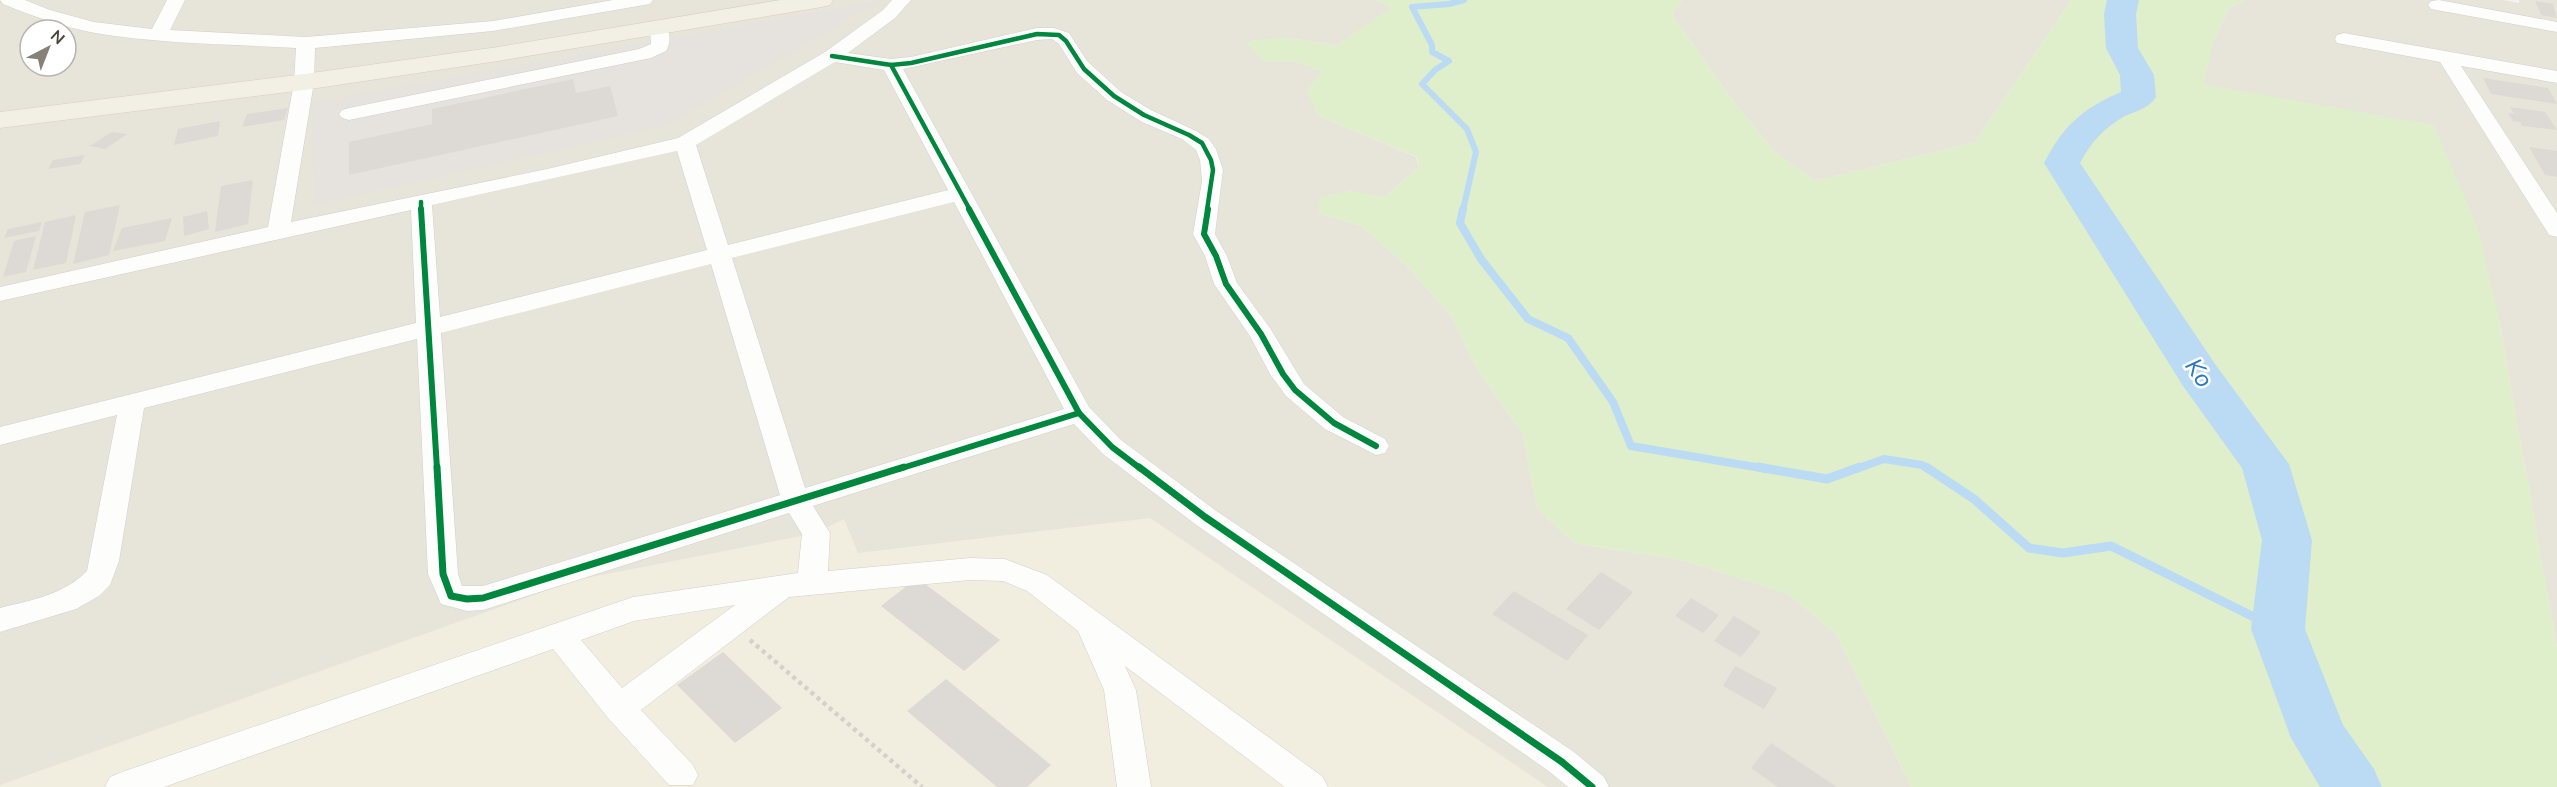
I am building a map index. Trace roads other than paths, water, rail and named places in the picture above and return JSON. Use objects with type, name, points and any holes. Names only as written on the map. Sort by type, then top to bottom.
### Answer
[{"type":"main road","points":[[0,120],[304,82],[659,29],[822,0]]},
{"type":"street","points":[[9,0],[44,14],[94,27],[158,35],[306,43],[510,24],[644,0]]},
{"type":"street","points":[[158,35],[176,0]]},
{"type":"street","points":[[0,294],[685,143],[832,56],[889,14],[902,0]]},
{"type":"street","points":[[2437,5],[2557,27]]},
{"type":"street","points":[[349,114],[644,54],[659,48],[661,40],[659,29]]},
{"type":"street","points":[[832,56],[891,65],[911,63],[1037,34],[1059,35],[1065,40],[1078,63],[1096,82],[1154,121],[1192,137],[1206,148],[1214,186],[1204,234],[1216,256],[1226,284],[1261,334],[1283,374],[1296,390],[1334,423],[1376,446]]},
{"type":"street","points":[[2344,39],[2557,77]]},
{"type":"street","points":[[278,231],[304,82],[306,43]]},
{"type":"street","points":[[2447,58],[2548,204],[2557,230]]},
{"type":"street","points":[[891,65],[1078,413],[1112,447],[1204,517],[1562,762],[1592,787]]},
{"type":"street","points":[[619,708],[732,625],[797,585],[816,533],[795,500],[685,143]]},
{"type":"street","points":[[0,436],[959,194]]},
{"type":"street","points":[[421,202],[443,574],[451,596],[467,599],[483,598],[1078,413]]},
{"type":"street","points":[[0,620],[64,601],[84,591],[100,578],[105,561],[132,404]]},
{"type":"street","points":[[122,787],[633,609],[797,585],[970,569],[1005,570],[1037,583],[1311,787]]},
{"type":"street","points":[[1090,624],[1120,690],[1134,787]]},
{"type":"street","points":[[558,634],[619,708],[681,775]]},
{"type":"waterway","points":[[1463,210],[1476,152],[1467,129],[1422,84],[1435,70],[1449,61],[1432,52],[1432,45],[1412,7],[1449,4],[1464,0]]},
{"type":"waterway","name":"Ko","points":[[2123,0],[2120,14],[2122,48],[2137,75],[2139,97],[2112,109],[2093,121],[2077,138],[2062,163],[2199,375],[2265,464],[2287,540],[2278,629],[2320,738],[2353,787]]},
{"type":"waterway","points":[[1463,209],[1460,223],[1481,259],[1528,319],[1568,338],[1613,402],[1631,446],[1767,469]]},
{"type":"waterway","points":[[1856,469],[1884,459],[1922,465],[1928,469]]},
{"type":"waterway","points":[[1758,467],[1827,479],[1860,467]]},
{"type":"waterway","points":[[1926,467],[1974,499],[2029,548],[2063,553],[2111,546],[2278,629]]}]
